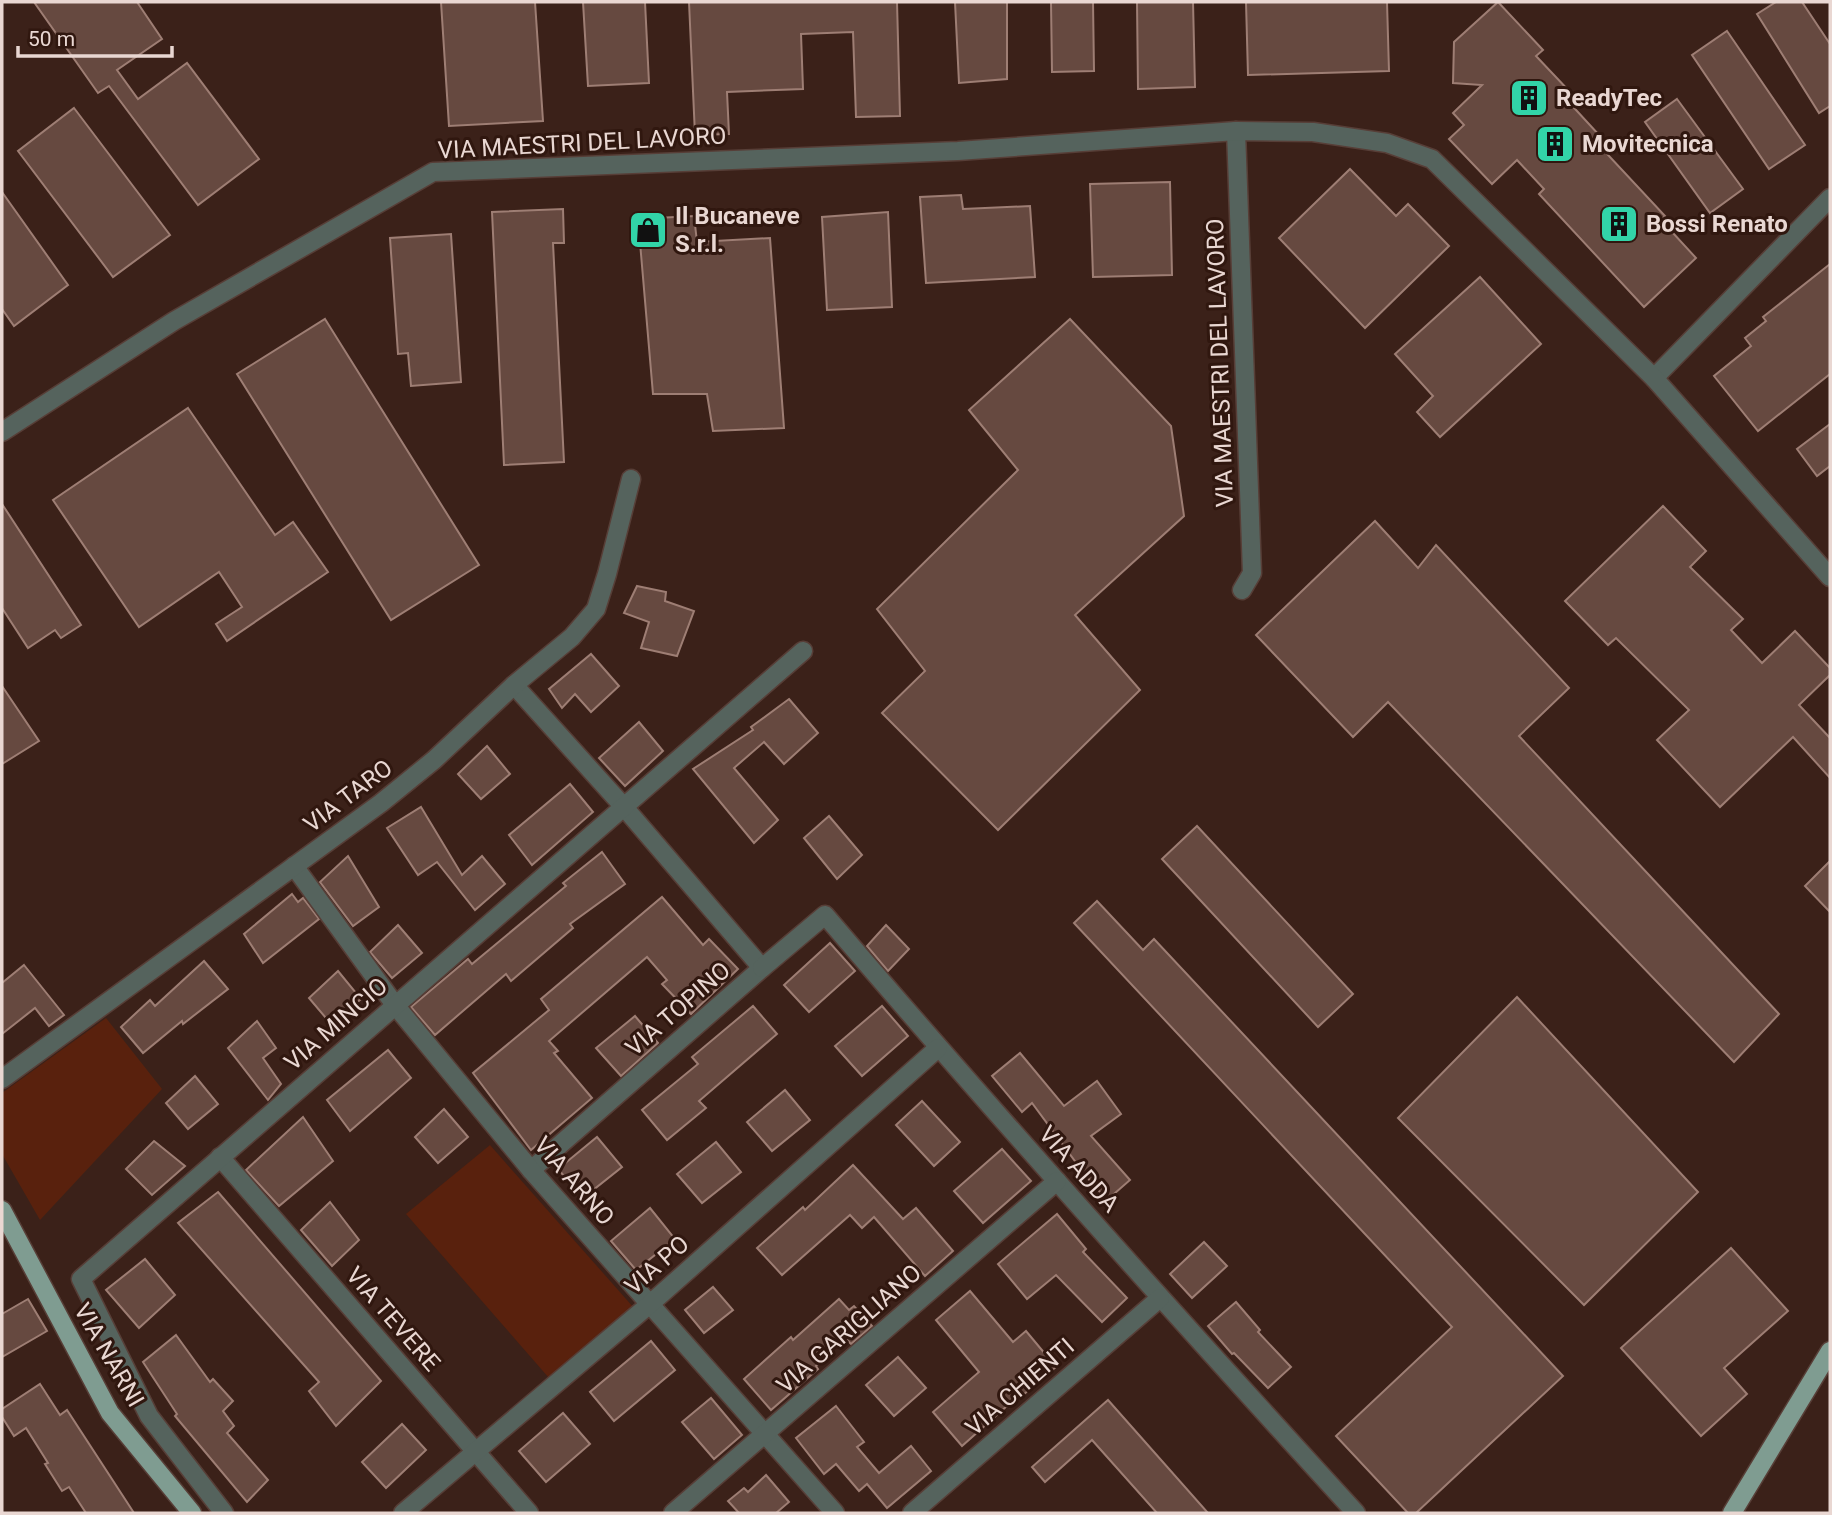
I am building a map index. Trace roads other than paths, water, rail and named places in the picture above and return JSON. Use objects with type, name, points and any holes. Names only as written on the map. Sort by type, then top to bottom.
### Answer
[{"type":"main road","name":"VIA NARNI","points":[[2,1210],[110,1413],[192,1513]]},
{"type":"main road","points":[[1732,1513],[1830,1350]]},
{"type":"street","name":"VIA MAESTRI DEL LAVORO","points":[[1236,131],[1252,573],[1242,590]]},
{"type":"street","name":"VIA MAESTRI DEL LAVORO","points":[[2,432],[174,321],[433,172],[958,151],[1236,131],[1325,133],[1387,143],[1432,159],[1654,378],[1830,577]]},
{"type":"street","points":[[1654,378],[1830,198]]},
{"type":"street","name":"VIA TARO","points":[[2,1079],[382,803],[572,637],[596,609],[631,479]]},
{"type":"street","name":"VIA MINCIO","points":[[81,1279],[803,651]]},
{"type":"street","points":[[514,685],[624,807]]},
{"type":"street","name":"VIA TOPINO","points":[[531,1170],[762,968],[624,807]]},
{"type":"street","name":"VIA ARNO","points":[[295,866],[395,1005],[531,1170],[835,1513]]},
{"type":"street","name":"VIA ADDA","points":[[762,968],[825,915],[938,1048],[1356,1513]]},
{"type":"street","name":"VIA PO","points":[[403,1513],[650,1304],[938,1048]]},
{"type":"street","name":"VIA TEVERE","points":[[220,1157],[529,1513]]},
{"type":"street","name":"VIA GARIGLIANO","points":[[673,1513],[1057,1181]]},
{"type":"street","name":"VIA NARNI","points":[[81,1279],[149,1416],[224,1513]]},
{"type":"street","name":"VIA CHIENTI","points":[[912,1513],[1160,1298]]},
{"type":"place","name":"ReadyTec","points":[[1529,98]]},
{"type":"place","name":"Movitecnica","points":[[1555,144]]},
{"type":"place","name":"Bossi Renato","points":[[1619,224]]},
{"type":"place","name":"Il Bucaneve S.r.l.","points":[[648,230]]}]
